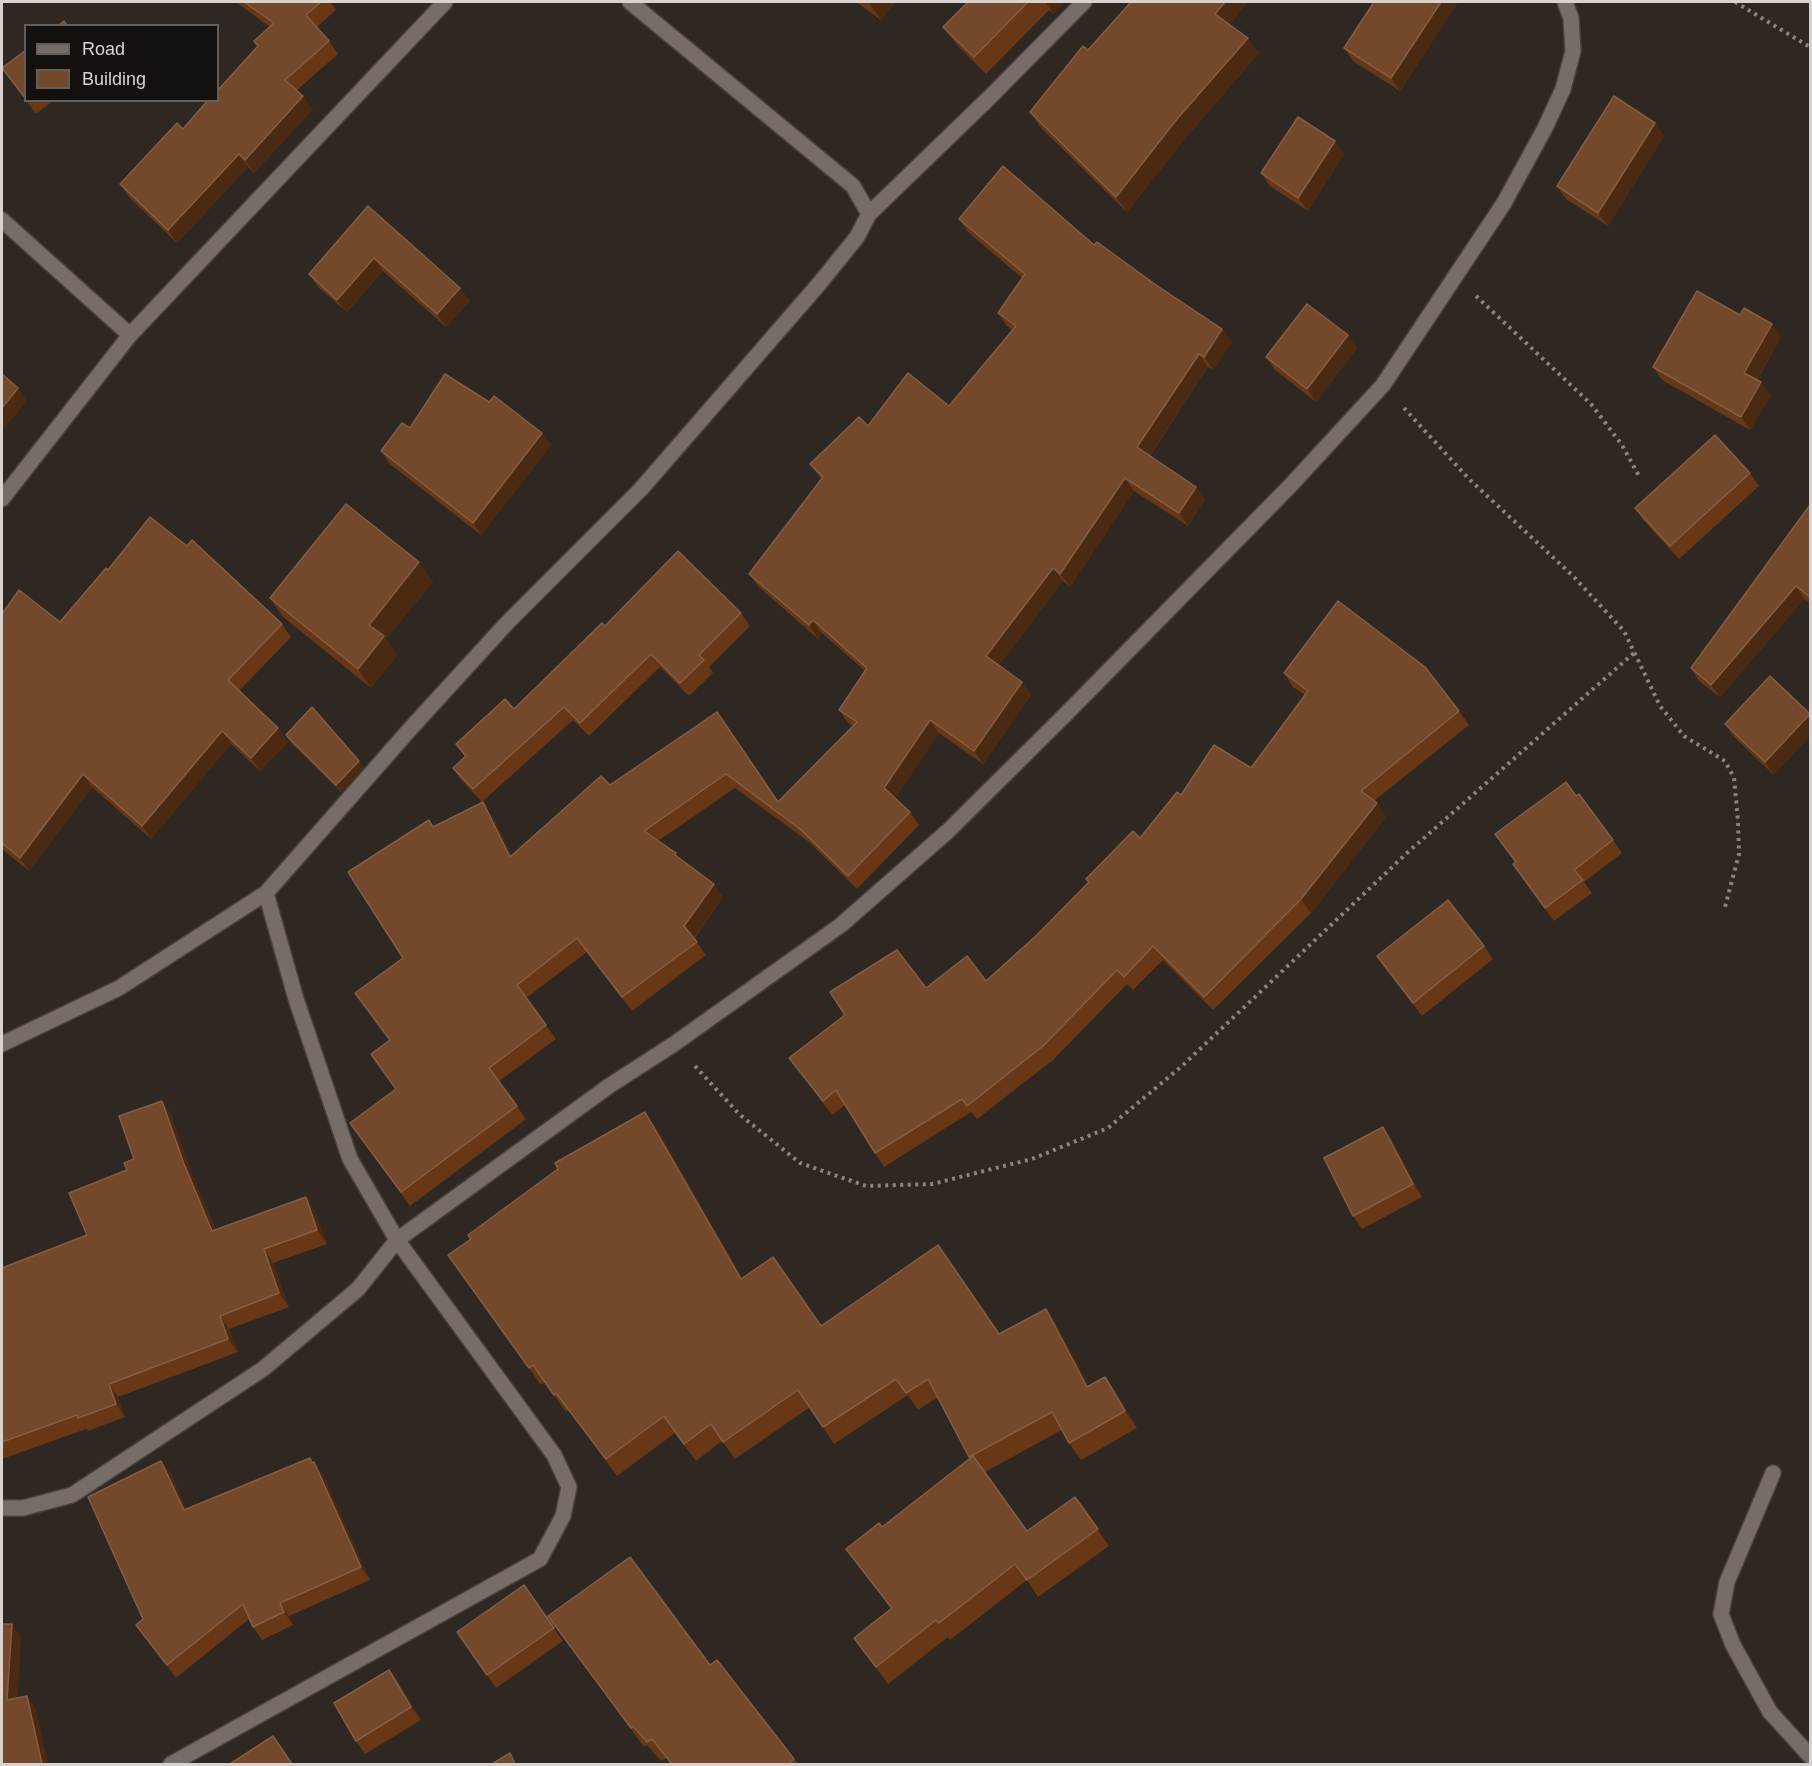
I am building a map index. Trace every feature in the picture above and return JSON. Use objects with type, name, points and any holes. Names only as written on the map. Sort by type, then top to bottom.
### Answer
[{"type":"street","points":[[2,499],[130,335],[445,2]]},
{"type":"street","points":[[630,2],[853,186],[869,214]]},
{"type":"street","points":[[2,1044],[119,988],[266,893],[507,623],[641,489],[819,284],[857,237],[869,214],[1084,2]]},
{"type":"street","points":[[2,1508],[23,1508],[72,1495],[262,1369],[358,1289],[397,1240],[609,1086],[675,1044],[841,925],[948,831],[1290,486],[1383,385],[1504,203],[1545,128],[1563,89],[1573,51],[1571,18],[1565,2]]},
{"type":"street","points":[[2,220],[130,335]]},
{"type":"street","points":[[171,1764],[540,1560],[563,1516],[569,1487],[554,1455],[397,1240],[350,1159],[296,999],[266,893]]},
{"type":"street","points":[[1773,1473],[1727,1582],[1721,1614],[1733,1645],[1770,1712],[1810,1756]]},
{"type":"path","points":[[1735,2],[1810,47]]},
{"type":"path","points":[[1456,276],[1591,404],[1622,445],[1639,476]]},
{"type":"path","points":[[1383,385],[1469,479],[1574,576],[1624,631],[1660,706],[1684,736],[1725,761],[1734,778],[1739,854],[1725,907]]},
{"type":"path","points":[[675,1044],[739,1113],[800,1163],[866,1186],[932,1184],[1032,1159],[1108,1128],[1182,1066],[1407,853],[1635,652]]},
{"type":"building","points":[[244,2],[321,2],[306,15],[329,41],[285,80],[303,96],[245,160],[239,154],[168,230],[120,184],[177,123],[183,129],[206,102],[219,102],[219,89],[258,46],[254,41],[274,23]]},
{"type":"building","points":[[968,2],[1028,2],[974,57],[943,27]]},
{"type":"building","points":[[1131,2],[1225,2],[1215,14],[1248,38],[1177,119],[1116,197],[1030,112],[1083,46],[1088,50]]},
{"type":"building","points":[[1374,2],[1441,2],[1391,78],[1344,48]]},
{"type":"building","points":[[24,52],[24,96],[2,68]]},
{"type":"building","points":[[1614,96],[1655,123],[1598,213],[1557,186]]},
{"type":"building","points":[[1298,117],[1335,141],[1298,198],[1261,173]]},
{"type":"building","points":[[1003,166],[1094,245],[1097,242],[1222,329],[1204,357],[1199,354],[1137,447],[1196,487],[1179,513],[1125,478],[1060,574],[1053,568],[986,656],[1022,682],[974,751],[930,720],[884,788],[910,812],[848,876],[800,829],[726,774],[644,831],[714,884],[684,926],[697,942],[622,997],[577,938],[517,985],[546,1025],[489,1068],[517,1106],[401,1192],[350,1123],[396,1089],[371,1054],[390,1040],[355,993],[403,958],[348,872],[429,820],[433,827],[483,802],[510,857],[601,776],[610,785],[717,712],[778,802],[857,722],[839,710],[867,668],[813,620],[809,625],[749,574],[823,477],[810,464],[859,417],[868,426],[908,373],[949,406],[1016,326],[998,313],[1025,274],[959,219]]},
{"type":"building","points":[[368,206],[460,288],[437,314],[374,258],[337,300],[309,274]]},
{"type":"building","points":[[1697,291],[1740,315],[1744,308],[1772,324],[1744,373],[1761,382],[1741,417],[1653,367]]},
{"type":"building","points":[[1307,304],[1348,335],[1307,389],[1266,357]]},
{"type":"building","points":[[2,374],[18,388],[2,408]]},
{"type":"building","points":[[445,374],[489,402],[494,396],[542,433],[473,523],[381,451],[402,423],[410,428]]},
{"type":"building","points":[[1715,435],[1750,473],[1670,546],[1635,508]]},
{"type":"building","points":[[346,504],[419,562],[369,625],[384,636],[358,669],[270,598]]},
{"type":"building","points":[[1810,505],[1810,597],[1796,586],[1711,685],[1691,668]]},
{"type":"building","points":[[150,517],[187,546],[192,540],[282,624],[228,680],[278,728],[251,758],[222,731],[142,826],[83,774],[20,858],[2,843],[2,614],[19,590],[60,622],[106,568],[108,570]]},
{"type":"building","points":[[678,551],[741,613],[699,655],[704,660],[680,683],[651,654],[580,723],[564,707],[473,789],[453,768],[466,756],[456,744],[505,699],[514,709],[602,623],[605,626]]},
{"type":"building","points":[[1338,601],[1425,667],[1459,711],[1361,791],[1377,803],[1301,899],[1204,997],[1153,946],[1124,977],[1117,970],[1043,1046],[967,1106],[962,1099],[875,1153],[836,1090],[823,1101],[789,1058],[845,1015],[830,992],[897,950],[926,988],[967,956],[986,981],[1038,934],[1089,882],[1086,879],[1133,831],[1140,838],[1177,792],[1181,795],[1214,745],[1251,768],[1308,691],[1284,673]]},
{"type":"building","points":[[1770,676],[1810,714],[1765,762],[1725,724]]},
{"type":"building","points":[[312,707],[359,761],[336,785],[286,735]]},
{"type":"building","points":[[1566,782],[1576,796],[1579,794],[1613,840],[1574,870],[1583,880],[1545,908],[1513,864],[1516,862],[1495,834]]},
{"type":"building","points":[[1448,900],[1484,946],[1413,1003],[1377,956]]},
{"type":"building","points":[[162,1101],[184,1164],[212,1231],[306,1197],[317,1230],[264,1249],[279,1293],[220,1316],[228,1339],[109,1384],[116,1404],[78,1418],[77,1415],[2,1442],[2,1268],[87,1235],[69,1193],[127,1170],[124,1163],[134,1159],[119,1116]]},
{"type":"building","points":[[645,1112],[741,1279],[773,1257],[821,1326],[938,1245],[999,1334],[1046,1309],[1087,1387],[1105,1377],[1125,1411],[1069,1443],[1052,1412],[969,1457],[928,1379],[906,1393],[896,1379],[823,1427],[798,1390],[723,1442],[711,1424],[684,1444],[664,1416],[606,1459],[556,1393],[554,1395],[533,1365],[529,1368],[448,1255],[471,1239],[468,1235],[558,1169],[555,1163]]},
{"type":"building","points":[[1383,1127],[1413,1184],[1353,1216],[1324,1158]]},
{"type":"building","points":[[973,1456],[1027,1531],[1075,1497],[1098,1529],[1027,1580],[1015,1564],[939,1623],[936,1620],[876,1667],[854,1638],[892,1608],[846,1549],[879,1523],[882,1527]]},
{"type":"building","points":[[310,1458],[312,1463],[314,1462],[361,1567],[280,1603],[284,1612],[253,1627],[243,1604],[167,1665],[136,1625],[143,1619],[88,1497],[161,1461],[184,1510]]},
{"type":"building","points":[[630,1557],[710,1665],[717,1660],[794,1759],[788,1764],[672,1764],[652,1739],[647,1742],[633,1726],[631,1728],[548,1616]]},
{"type":"building","points":[[524,1585],[554,1628],[487,1675],[457,1632]]},
{"type":"building","points":[[2,1624],[12,1624],[7,1700],[27,1696],[42,1764],[2,1764]]},
{"type":"building","points":[[389,1670],[411,1707],[356,1741],[334,1703]]},
{"type":"building","points":[[273,1736],[292,1764],[230,1764]]},
{"type":"building","points":[[510,1753],[515,1764],[492,1764]]}]
